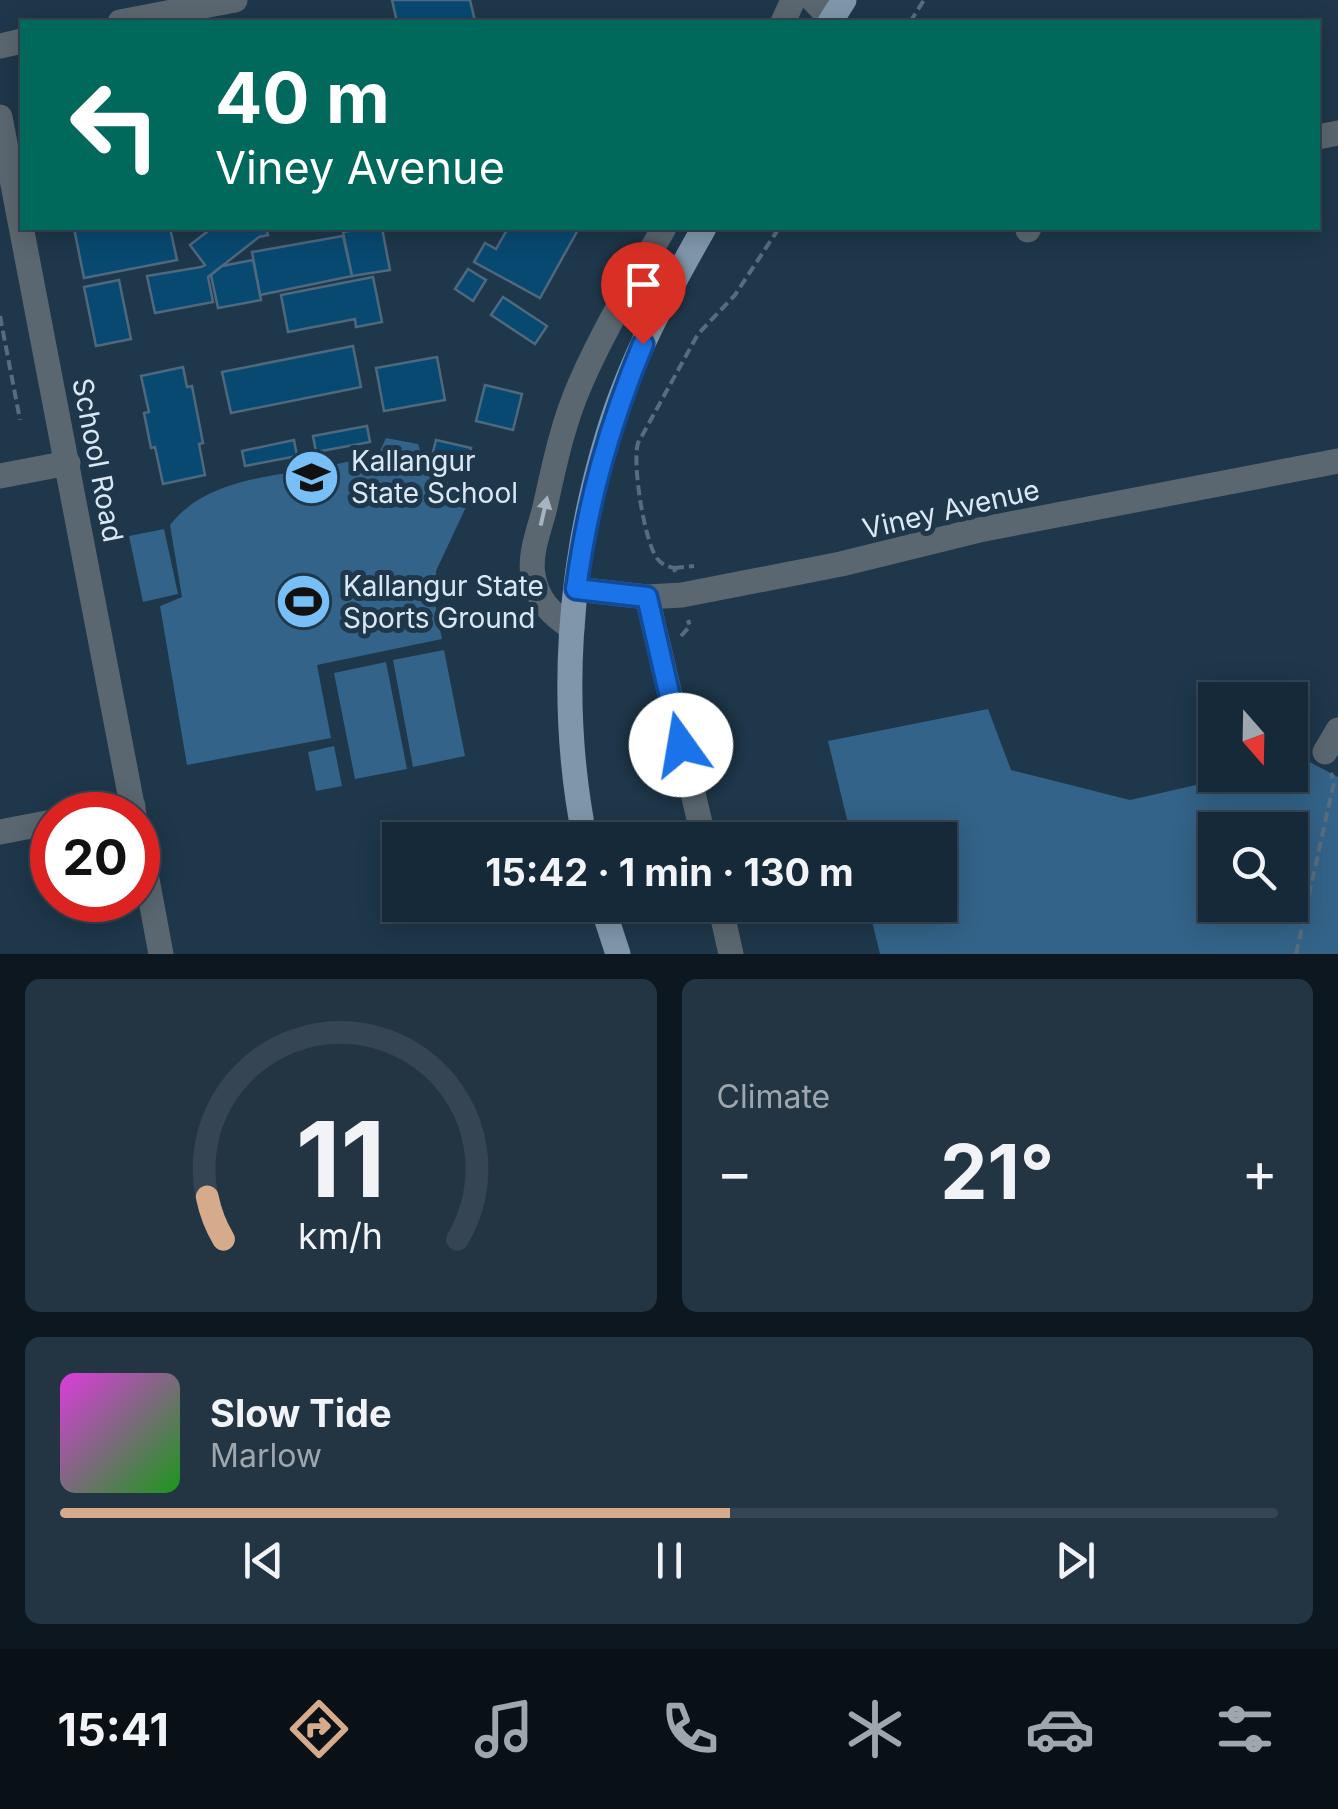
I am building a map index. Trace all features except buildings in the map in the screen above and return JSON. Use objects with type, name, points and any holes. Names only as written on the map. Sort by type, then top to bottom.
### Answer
[{"type":"main road","points":[[582,822],[570,714],[572,628],[588,518],[608,434],[643,344],[703,230]]},
{"type":"main road","points":[[608,922],[618,954]]},
{"type":"street","points":[[130,20],[235,0]]},
{"type":"street","points":[[813,0],[835,14]]},
{"type":"street","name":"School Road","points":[[1,126],[20,222]]},
{"type":"street","name":"School Road","points":[[22,230],[130,792]]},
{"type":"street","points":[[572,628],[544,604],[532,571],[542,520],[572,402],[663,230]]},
{"type":"street","points":[[608,329],[643,344]]},
{"type":"street","name":"Viney Avenue","points":[[576,589],[647,597],[682,595],[841,564],[979,530],[1338,461]]},
{"type":"street","points":[[0,476],[68,463]]},
{"type":"street","points":[[647,597],[700,822]]},
{"type":"street","points":[[0,832],[30,826]]},
{"type":"street","name":"School Road","points":[[155,922],[161,954]]},
{"type":"street","points":[[724,922],[731,954]]},
{"type":"path","points":[[678,642],[690,626],[674,568],[662,564],[652,549],[635,454],[698,334],[736,295],[779,230]]},
{"type":"path","points":[[0,316],[20,420]]},
{"type":"path","points":[[1,330],[12,328]]},
{"type":"path","points":[[1296,954],[1334,782],[1331,741]]},
{"type":"shaded area","name":"Kallangur State Sports Ground","points":[[386,438],[418,444],[429,476],[473,492],[436,571],[436,612],[442,639],[317,665],[331,738],[187,765],[160,606],[182,597],[170,525],[185,510],[220,489],[378,455]]},
{"type":"shaded area","points":[[164,529],[178,594],[143,602],[129,536]]},
{"type":"shaded area","points":[[444,650],[465,756],[413,767],[393,660]]},
{"type":"shaded area","points":[[386,662],[407,769],[355,779],[334,673]]},
{"type":"shaded area","points":[[988,709],[1011,770],[1130,800],[1198,785],[1198,792],[1308,792],[1308,761],[1338,777],[1338,954],[880,954],[872,922],[957,922],[957,822],[848,822],[828,741]]},
{"type":"shaded area","points":[[334,746],[342,786],[316,791],[308,752]]},
{"type":"place","name":"Kallangur State School","points":[[312,477]]},
{"type":"place","name":"Kallangur State Sports Ground","points":[[304,602]]},
{"type":"route","points":[[643,344],[608,434],[576,589],[647,597],[681,745]]}]
